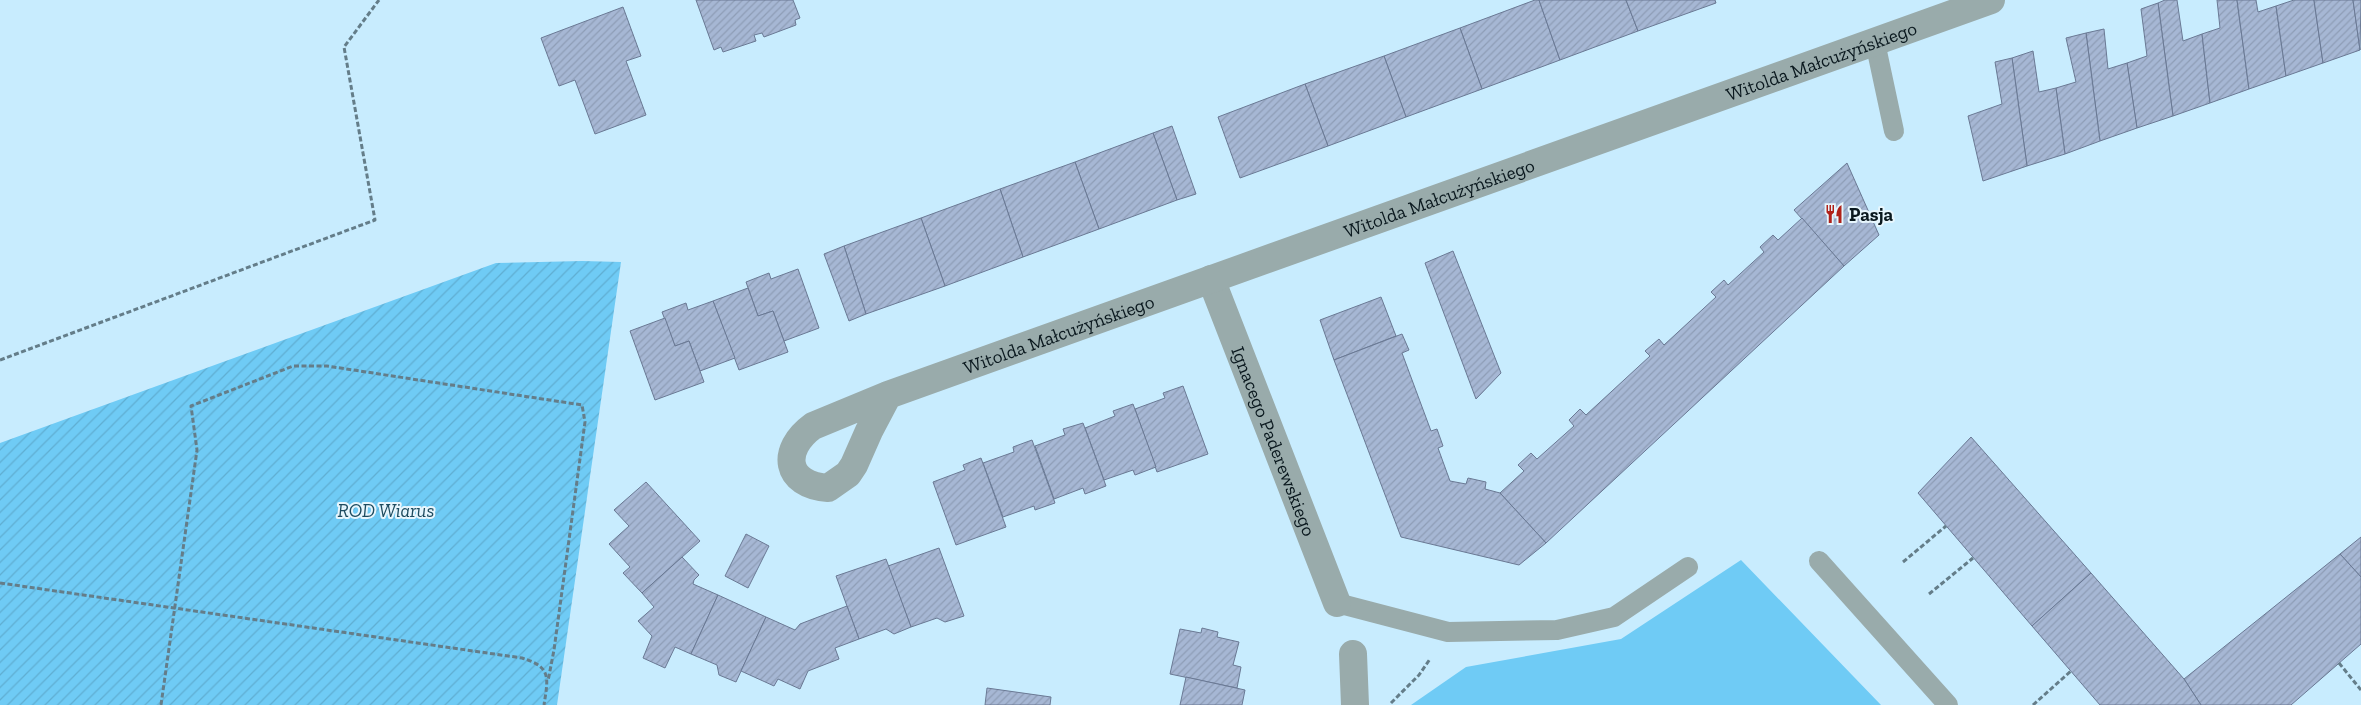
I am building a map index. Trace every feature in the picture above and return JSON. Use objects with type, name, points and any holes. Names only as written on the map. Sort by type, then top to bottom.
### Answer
[{"type":"street","name":"Witolda Małcużyńskiego","points":[[888,396],[1991,0]]},
{"type":"street","name":"Ignacego Paderewskiego","points":[[1210,279],[1337,603]]},
{"type":"street","points":[[1353,654],[1355,705]]},
{"type":"lane","points":[[1875,42],[1894,131]]},
{"type":"lane","points":[[1819,561],[1948,705]]},
{"type":"lane","points":[[1337,603],[1448,632],[1557,630],[1614,617],[1688,567]]},
{"type":"path","points":[[0,360],[374,220],[344,47],[379,0]]},
{"type":"path","points":[[161,705],[197,450],[191,406],[293,366],[327,366],[582,405],[585,422],[544,705]]},
{"type":"path","points":[[1903,562],[1946,526]]},
{"type":"path","points":[[1929,594],[1973,558]]},
{"type":"path","points":[[0,583],[522,658],[536,663],[543,669],[548,681]]},
{"type":"path","points":[[1388,705],[1419,675],[1448,632]]},
{"type":"path","points":[[2339,663],[2361,690]]},
{"type":"path","points":[[2033,705],[2071,671]]},
{"type":"green space","name":"ROD Wiarus","points":[[621,262],[557,705],[0,705],[0,443],[496,263]]},
{"type":"green space","points":[[1741,560],[1881,705],[1411,705],[1466,667],[1621,639]]},
{"type":"building","points":[[696,0],[793,0],[800,18],[795,20],[796,25],[764,37],[762,33],[754,35],[756,41],[723,52],[721,47],[714,50]]},
{"type":"building","points":[[1539,0],[1560,60],[1482,89],[1460,28]]},
{"type":"building","points":[[1539,0],[1626,0],[1638,31],[1560,60]]},
{"type":"building","points":[[1626,0],[1715,0],[1716,3],[1638,31]]},
{"type":"building","points":[[2165,0],[2177,0],[2183,41],[2202,34],[2210,103],[2173,116],[2158,3]]},
{"type":"building","points":[[2217,0],[2237,0],[2249,89],[2210,103],[2202,34],[2220,28]]},
{"type":"building","points":[[2237,0],[2256,0],[2258,12],[2276,6],[2286,76],[2249,89]]},
{"type":"building","points":[[2294,0],[2314,0],[2323,63],[2286,76],[2276,6]]},
{"type":"building","points":[[2314,0],[2353,0],[2360,50],[2323,63]]},
{"type":"building","points":[[2353,0],[2361,0],[2360,50]]},
{"type":"building","points":[[2158,3],[2173,116],[2137,128],[2127,63],[2147,56],[2141,9]]},
{"type":"building","points":[[623,7],[641,56],[626,61],[646,115],[595,134],[575,80],[559,86],[541,38]]},
{"type":"building","points":[[1460,28],[1482,89],[1406,117],[1384,56]]},
{"type":"building","points":[[2104,29],[2108,69],[2127,63],[2137,128],[2100,141],[2086,33]]},
{"type":"building","points":[[2086,33],[2100,141],[2065,154],[2056,88],[2076,82],[2066,38]]},
{"type":"building","points":[[2033,51],[2039,92],[2056,88],[2065,154],[2027,166],[2012,58]]},
{"type":"building","points":[[1384,56],[1406,117],[1328,146],[1305,84]]},
{"type":"building","points":[[2012,58],[2027,166],[1983,181],[1968,116],[2002,104],[1995,62]]},
{"type":"building","points":[[1305,84],[1328,146],[1240,178],[1218,117]]},
{"type":"building","points":[[1172,126],[1196,194],[1177,200],[1153,133]]},
{"type":"building","points":[[1153,133],[1177,200],[1099,229],[1075,162]]},
{"type":"building","points":[[1075,162],[1099,229],[1023,257],[1000,189]]},
{"type":"building","name":"Pasja","points":[[1847,163],[1879,235],[1844,266],[1794,210]]},
{"type":"building","points":[[1000,189],[1023,257],[945,286],[921,218]]},
{"type":"building","points":[[921,218],[945,286],[866,314],[844,246]]},
{"type":"building","points":[[1802,218],[1844,266],[1546,543],[1500,493],[1524,471],[1518,465],[1531,453],[1537,459],[1574,426],[1569,420],[1580,409],[1586,415],[1650,356],[1645,351],[1659,339],[1664,345],[1716,297],[1711,292],[1724,280],[1728,285],[1764,252],[1760,247],[1773,235],[1778,240]]},
{"type":"building","points":[[844,246],[866,314],[849,321],[824,254]]},
{"type":"building","points":[[1453,251],[1501,373],[1476,399],[1425,263]]},
{"type":"building","points":[[798,269],[819,328],[784,341],[773,311],[758,316],[746,282],[769,273],[771,279]]},
{"type":"building","points":[[748,288],[758,316],[773,311],[788,352],[739,370],[713,301]]},
{"type":"building","points":[[1381,297],[1396,336],[1334,360],[1320,320]]},
{"type":"building","points":[[713,301],[735,358],[700,371],[689,341],[675,346],[662,312],[686,303],[688,310]]},
{"type":"building","points":[[665,318],[675,346],[689,341],[704,382],[655,400],[630,331]]},
{"type":"building","points":[[1402,334],[1409,350],[1402,353],[1431,431],[1437,429],[1443,446],[1438,448],[1450,481],[1466,484],[1468,478],[1486,482],[1485,489],[1500,493],[1546,543],[1519,565],[1401,537],[1334,360]]},
{"type":"building","points":[[1183,386],[1208,454],[1157,472],[1135,409],[1165,398],[1163,393]]},
{"type":"building","points":[[1133,404],[1156,467],[1135,475],[1133,470],[1104,480],[1085,428],[1115,416],[1113,411]]},
{"type":"building","points":[[1083,423],[1106,486],[1085,494],[1083,488],[1054,499],[1035,446],[1065,435],[1063,429]]},
{"type":"building","points":[[1971,437],[2091,573],[2032,626],[1918,493]]},
{"type":"building","points":[[1032,440],[1055,503],[1035,510],[1034,506],[1003,517],[983,463],[1014,452],[1013,447]]},
{"type":"building","points":[[981,458],[1006,527],[956,545],[933,482],[965,470],[963,465]]},
{"type":"building","points":[[646,482],[700,541],[642,593],[623,573],[630,567],[609,544],[629,526],[614,510]]},
{"type":"building","points":[[746,534],[769,546],[748,588],[725,576]]},
{"type":"building","points":[[2361,537],[2361,577],[2340,554]]},
{"type":"building","points":[[939,548],[964,616],[945,622],[937,618],[911,627],[888,566]]},
{"type":"building","points":[[2340,554],[2361,577],[2361,644],[2291,705],[2201,705],[2184,679]]},
{"type":"building","points":[[682,557],[699,575],[693,584],[718,595],[691,654],[675,647],[665,668],[643,658],[652,636],[638,621],[654,607],[642,593]]},
{"type":"building","points":[[886,559],[911,627],[894,634],[886,629],[859,639],[836,576]]},
{"type":"building","points":[[2091,573],[2184,679],[2201,705],[2100,705],[2032,626]]},
{"type":"building","points":[[718,595],[766,617],[736,682],[719,675],[717,665],[691,654]]},
{"type":"building","points":[[847,606],[859,639],[835,648],[839,659],[808,671],[800,689],[778,679],[774,686],[741,671],[766,617],[795,630],[800,624]]},
{"type":"building","points":[[1202,628],[1218,632],[1217,637],[1239,642],[1233,665],[1241,667],[1237,688],[1170,674],[1180,629],[1201,633]]},
{"type":"building","points":[[1186,677],[1245,690],[1242,705],[1180,705]]},
{"type":"building","points":[[987,688],[1051,697],[1050,705],[985,705]]},
{"type":"place","name":"Pasja","points":[[1834,214]]}]
